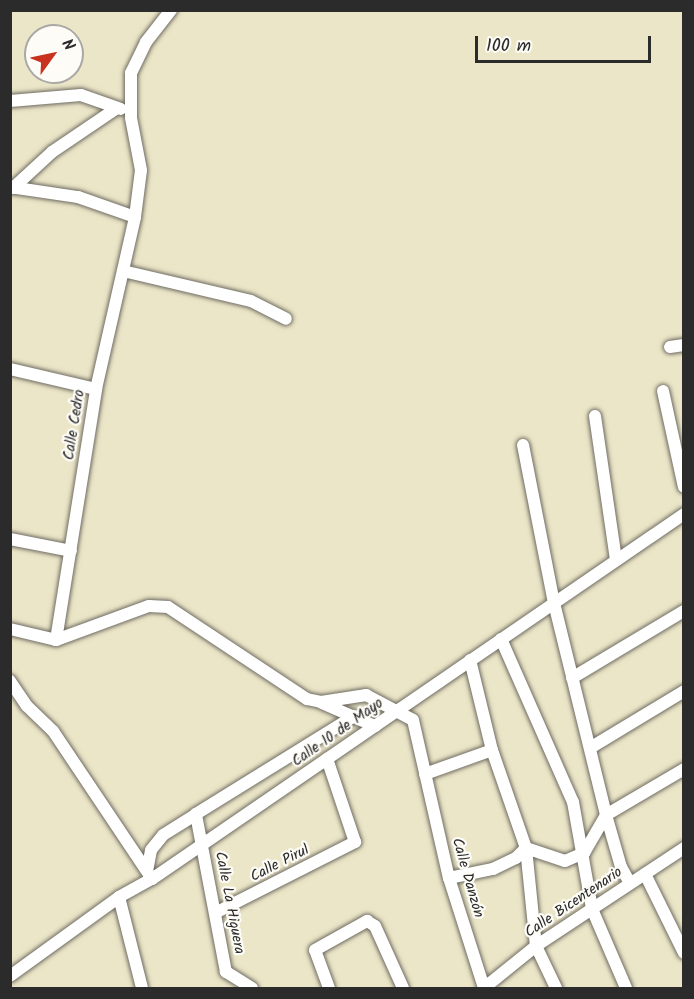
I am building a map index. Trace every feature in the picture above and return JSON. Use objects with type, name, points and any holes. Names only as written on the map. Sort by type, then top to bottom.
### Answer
[{"type":"street","name":"Calle Cedro","points":[[56,640],[96,388],[135,217],[141,170],[131,111],[131,73],[146,42],[171,10]]},
{"type":"street","points":[[10,101],[81,95],[131,111]]},
{"type":"street","points":[[12,188],[52,152],[117,108]]},
{"type":"street","points":[[12,188],[78,196],[135,217]]},
{"type":"street","points":[[123,271],[251,301],[286,319]]},
{"type":"street","points":[[670,347],[684,345]]},
{"type":"street","points":[[10,369],[96,388]]},
{"type":"street","points":[[663,391],[684,487]]},
{"type":"street","points":[[595,416],[616,560]]},
{"type":"street","points":[[523,445],[554,603],[572,678],[606,815],[621,867],[630,884]]},
{"type":"street","name":"Calle 10 de Mayo","points":[[10,976],[150,875],[202,844],[684,514]]},
{"type":"street","points":[[10,539],[71,551]]},
{"type":"street","points":[[10,629],[56,640],[149,606],[168,607],[307,699],[321,702],[375,726]]},
{"type":"street","points":[[572,678],[684,611]]},
{"type":"street","points":[[501,639],[573,802],[584,853],[592,909],[626,988]]},
{"type":"street","points":[[470,660],[492,750],[526,848],[536,946],[556,988]]},
{"type":"street","points":[[10,681],[27,706],[53,731],[150,875]]},
{"type":"street","points":[[590,748],[684,691]]},
{"type":"street","points":[[321,702],[366,695],[398,710]]},
{"type":"street","name":"Calle Danzón","points":[[398,710],[414,720],[449,878],[484,988]]},
{"type":"street","points":[[150,875],[151,850],[163,835],[354,717]]},
{"type":"street","points":[[425,774],[492,750]]},
{"type":"street","name":"Calle Pirul","points":[[218,912],[356,842],[327,759]]},
{"type":"street","points":[[278,764],[304,775]]},
{"type":"street","points":[[526,848],[565,861],[584,853],[606,815],[684,769]]},
{"type":"street","name":"Calle La Higuera","points":[[196,814],[218,912],[226,972],[252,988]]},
{"type":"street","points":[[449,878],[493,869],[516,858],[526,848]]},
{"type":"street","name":"Calle Bicentenario","points":[[484,988],[536,946],[684,848]]},
{"type":"street","points":[[645,874],[684,953]]},
{"type":"street","points":[[119,897],[142,988]]},
{"type":"street","points":[[329,988],[316,958],[315,950],[367,921],[375,926],[403,988]]}]
